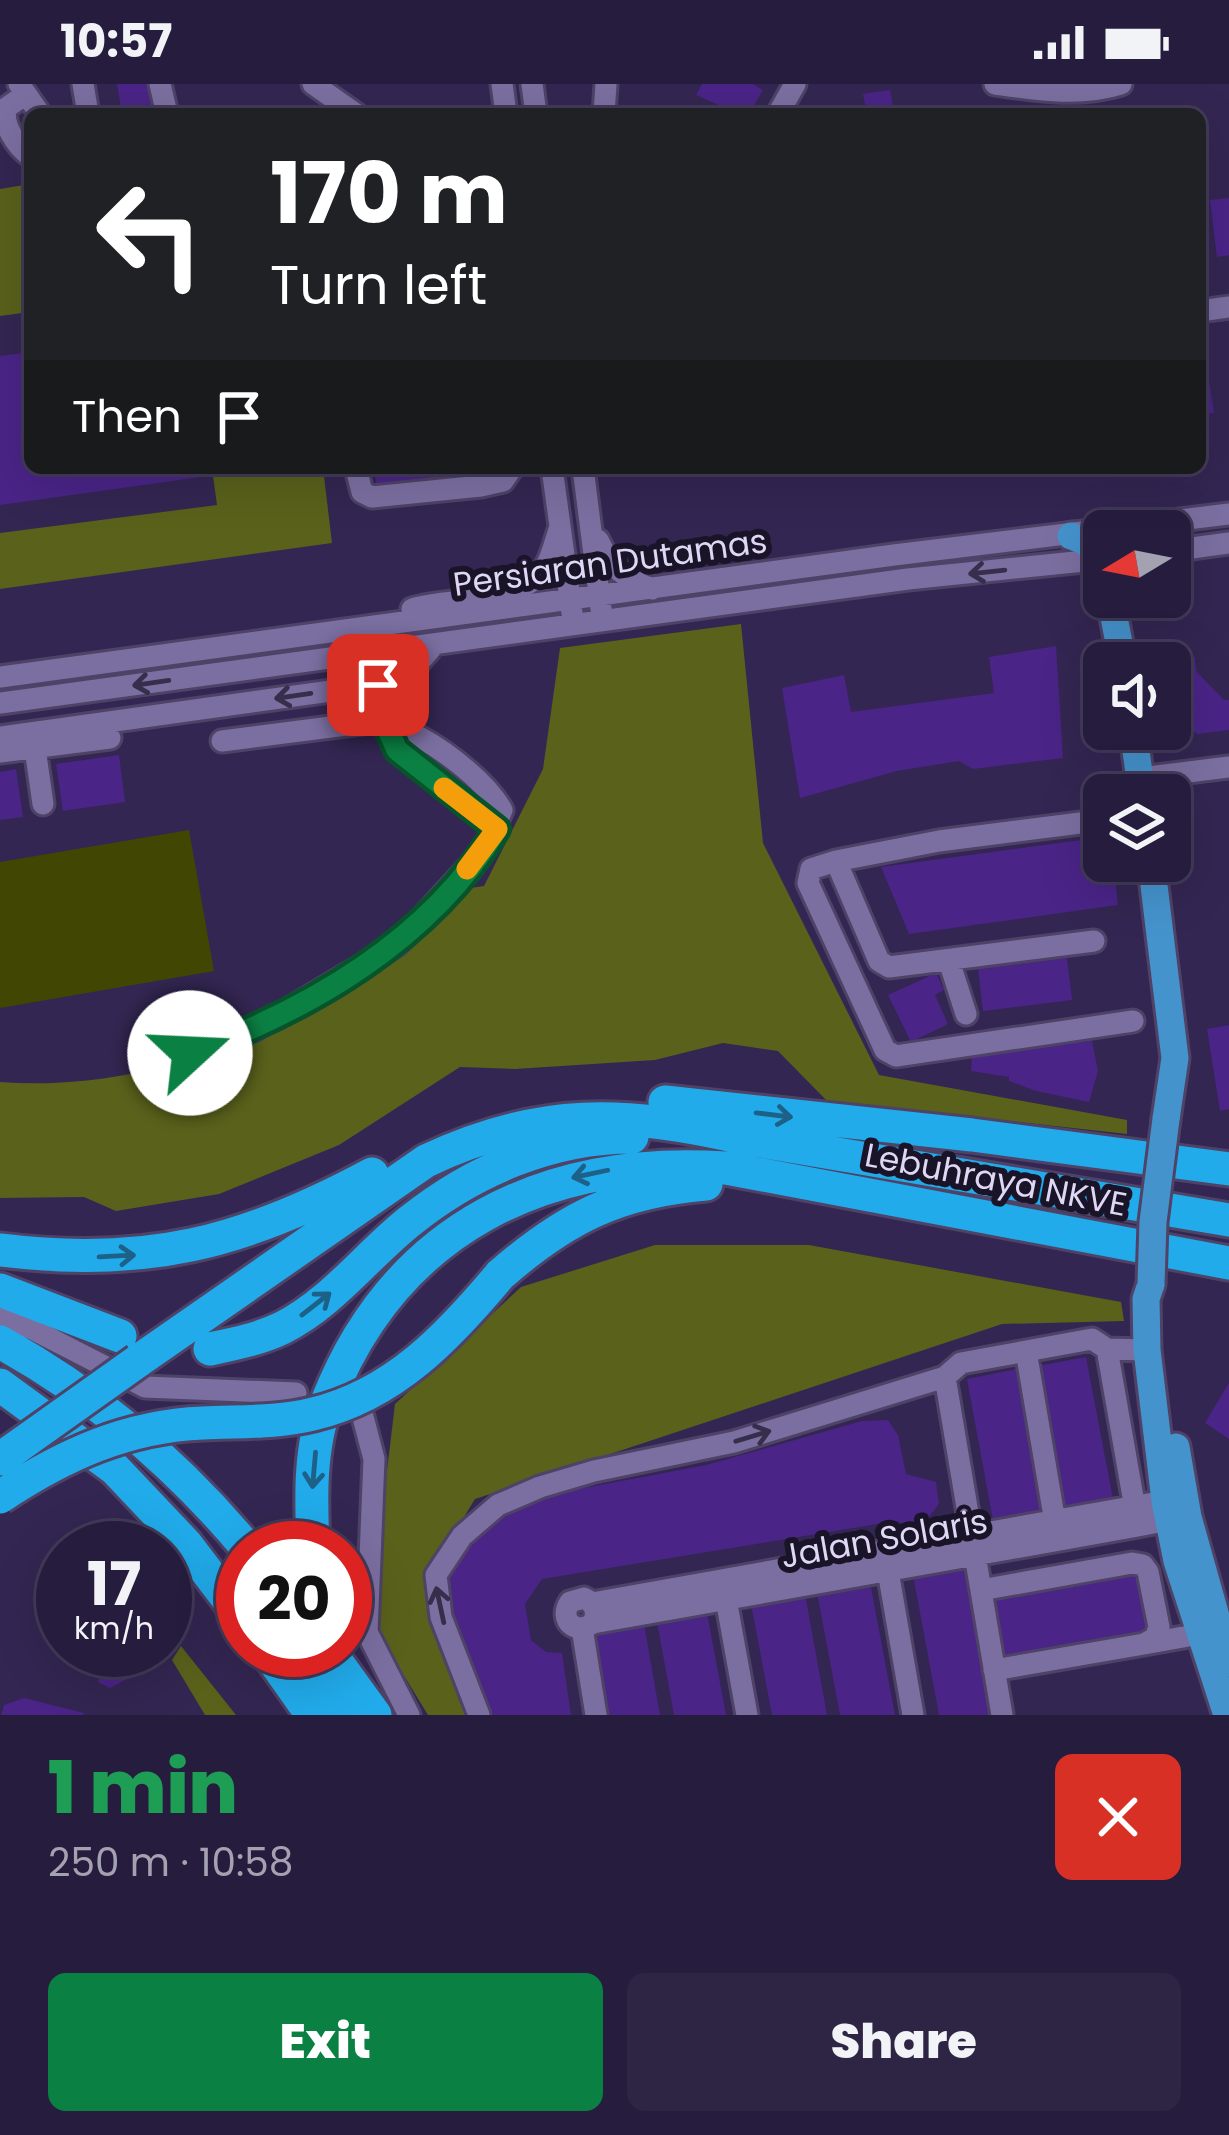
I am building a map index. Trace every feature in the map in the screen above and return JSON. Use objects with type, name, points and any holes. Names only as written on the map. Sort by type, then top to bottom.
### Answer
[{"type":"highway","points":[[578,1119],[616,1102],[680,1102],[1229,1169]]},
{"type":"highway","points":[[0,1250],[83,1258],[159,1253],[217,1241],[294,1215],[374,1173],[426,1161],[510,1128],[578,1119],[672,1122],[746,1155]]},
{"type":"highway","points":[[210,1349],[283,1328],[314,1307],[436,1200],[466,1181],[550,1149],[614,1137],[1229,1220]]},
{"type":"highway","points":[[0,1497],[50,1463],[147,1429],[280,1419],[344,1404],[387,1382],[434,1348],[500,1275],[545,1238],[613,1201],[665,1187],[707,1184],[746,1155]]},
{"type":"highway","points":[[313,1521],[314,1456],[326,1404],[380,1306],[457,1231],[507,1201],[555,1182],[616,1169],[746,1155]]},
{"type":"highway","name":"Lebuhraya NKVE","points":[[746,1155],[1229,1263]]},
{"type":"highway","points":[[0,1459],[129,1348],[426,1161]]},
{"type":"highway","points":[[0,1290],[129,1348]]},
{"type":"highway","points":[[0,1342],[59,1374],[121,1421],[223,1521]]},
{"type":"highway","points":[[0,1360],[82,1418],[138,1466],[216,1555]]},
{"type":"highway","points":[[0,1385],[116,1469],[216,1583]]},
{"type":"highway","points":[[285,1677],[312,1715]]},
{"type":"highway","points":[[313,1677],[340,1715]]},
{"type":"highway","points":[[349,1677],[378,1715]]},
{"type":"highway","points":[[360,1677],[378,1715]]},
{"type":"main road","points":[[1070,536],[1083,541]]},
{"type":"main road","points":[[1154,882],[1175,1058],[1153,1222],[1147,1350],[1200,1634],[1227,1715]]},
{"type":"main road","points":[[1151,1284],[1160,1296],[1177,1508],[1229,1663]]},
{"type":"street","points":[[313,84],[347,108]]},
{"type":"street","points":[[995,84],[1060,93],[1121,84]]},
{"type":"street","points":[[22,89],[4,116],[24,148]]},
{"type":"street","points":[[358,474],[362,492],[372,497],[481,486],[502,481],[507,474]]},
{"type":"street","points":[[553,474],[574,625]]},
{"type":"street","points":[[584,474],[602,621]]},
{"type":"street","name":"Persiaran Dutamas","points":[[1191,519],[1229,514]]},
{"type":"street","points":[[590,523],[608,562],[626,579],[654,590]]},
{"type":"street","points":[[349,631],[418,607],[491,595],[536,579],[560,526]]},
{"type":"street","name":"Persiaran Dutamas","points":[[0,677],[1083,534]]},
{"type":"street","points":[[1191,548],[1229,543]]},
{"type":"street","name":"Persiaran Dutamas","points":[[0,703],[908,579],[1083,562]]},
{"type":"street","points":[[0,752],[34,740],[403,681],[434,645]]},
{"type":"street","points":[[190,1053],[254,1030],[398,944],[485,849],[497,829],[397,750],[378,685]]},
{"type":"street","points":[[222,741],[388,725]]},
{"type":"street","points":[[0,737],[110,738]]},
{"type":"street","points":[[34,740],[43,804]]},
{"type":"street","points":[[1191,776],[1229,767]]},
{"type":"street","points":[[1083,823],[939,841],[836,861],[811,869],[808,883],[885,1050],[896,1056],[1133,1021]]},
{"type":"street","points":[[836,861],[879,962],[889,967],[1094,941]]},
{"type":"street","points":[[949,961],[965,1014]]},
{"type":"street","points":[[0,1318],[32,1329],[145,1388],[296,1393]]},
{"type":"street","points":[[479,1715],[441,1617],[436,1574],[462,1535],[498,1505],[593,1471],[734,1442],[946,1377],[962,1363],[1092,1339],[1107,1349],[1147,1350]]},
{"type":"street","points":[[1107,1349],[1136,1517]]},
{"type":"street","points":[[1026,1351],[1055,1522]]},
{"type":"street","points":[[946,1377],[1002,1715]]},
{"type":"street","points":[[363,1417],[374,1459],[367,1632],[409,1715]]},
{"type":"street","name":"Jalan Solaris","points":[[589,1618],[1177,1508]]},
{"type":"street","name":"Jalan Solaris","points":[[589,1618],[888,1570],[1055,1522],[1136,1517]]},
{"type":"street","points":[[981,1589],[1143,1565],[1159,1627],[1155,1637],[1144,1644]]},
{"type":"street","points":[[888,1570],[914,1715]]},
{"type":"street","points":[[726,1599],[747,1715]]},
{"type":"street","points":[[589,1618],[596,1715]]},
{"type":"street","points":[[994,1670],[1200,1634]]},
{"type":"green space","points":[[24,185],[24,313],[0,316],[0,189]]},
{"type":"green space","points":[[213,474],[324,474],[332,543],[0,589],[0,533],[217,505]]},
{"type":"green space","points":[[741,624],[763,843],[879,1075],[1127,1120],[1127,1134],[827,1101],[778,1051],[723,1043],[655,1060],[515,1069],[460,1067],[339,1145],[219,1194],[116,1211],[84,1197],[0,1198],[0,1082],[52,1083],[161,1068],[267,1033],[364,982],[415,945],[463,889],[484,886],[543,769],[560,648]]},
{"type":"green space","points":[[189,830],[214,971],[0,1008],[0,862]]},
{"type":"green space","points":[[655,1245],[809,1245],[1121,1302],[1124,1321],[1002,1324],[475,1499],[426,1579],[465,1715],[428,1715],[376,1630],[382,1512],[395,1404],[521,1287]]},
{"type":"green space","points":[[192,1660],[236,1715],[205,1715],[182,1677],[192,1677]]},
{"type":"building","points":[[117,84],[150,84],[154,108],[121,108]]},
{"type":"building","points":[[702,84],[753,84],[763,90],[752,108],[725,108],[696,95]]},
{"type":"building","points":[[890,90],[893,108],[866,108],[863,94]]},
{"type":"building","points":[[1229,198],[1229,255],[1217,257],[1210,200]]},
{"type":"building","points":[[24,353],[24,474],[201,477],[0,505],[0,356]]},
{"type":"building","points":[[1206,360],[1214,413],[1206,414]]},
{"type":"building","points":[[375,474],[496,474],[377,490]]},
{"type":"building","points":[[1056,646],[1063,758],[973,769],[959,761],[897,771],[800,798],[782,688],[844,675],[851,712],[994,693],[989,657]]},
{"type":"building","points":[[1195,657],[1196,671],[1229,700],[1229,730],[1197,734],[1191,729],[1191,658]]},
{"type":"building","points":[[119,755],[125,802],[63,811],[56,764]]},
{"type":"building","points":[[16,769],[23,817],[0,820],[0,772]]},
{"type":"building","points":[[1083,840],[1083,882],[1115,882],[1118,905],[909,934],[881,867]]},
{"type":"building","points":[[1067,958],[1072,1000],[983,1011],[978,969]]},
{"type":"building","points":[[936,973],[944,990],[935,995],[948,1024],[911,1042],[888,995]]},
{"type":"building","points":[[1229,1025],[1229,1109],[1220,1111],[1207,1029]]},
{"type":"building","points":[[1092,1041],[1098,1071],[1089,1102],[1036,1091],[1009,1077],[971,1071],[972,1056]]},
{"type":"building","points":[[1086,1357],[1113,1499],[1058,1509],[1032,1367]]},
{"type":"building","points":[[1022,1368],[1048,1510],[993,1521],[967,1379]]},
{"type":"building","points":[[1229,1383],[1229,1439],[1205,1423]]},
{"type":"building","points":[[888,1420],[898,1435],[906,1474],[936,1482],[939,1504],[928,1518],[912,1527],[896,1521],[542,1579],[525,1604],[531,1640],[546,1652],[562,1653],[571,1715],[489,1715],[440,1582],[496,1515],[531,1498],[706,1465],[862,1421]]},
{"type":"building","points":[[964,1565],[991,1715],[939,1715],[913,1575]]},
{"type":"building","points":[[1139,1572],[1150,1633],[1003,1660],[992,1598]]},
{"type":"building","points":[[870,1582],[895,1715],[840,1715],[817,1592]]},
{"type":"building","points":[[805,1594],[827,1715],[772,1715],[751,1604]]},
{"type":"building","points":[[707,1613],[726,1715],[674,1715],[657,1622]]},
{"type":"building","points":[[644,1624],[660,1715],[607,1715],[592,1634]]},
{"type":"building","points":[[100,1677],[131,1677],[110,1688],[98,1682]]},
{"type":"building","points":[[24,1698],[84,1713],[1,1715],[4,1705]]},
{"type":"slow traffic","points":[[444,788],[497,829],[467,869]]},
{"type":"route","points":[[190,1053],[254,1030],[398,944],[485,849],[497,829],[397,750],[385,723],[378,685]]}]
